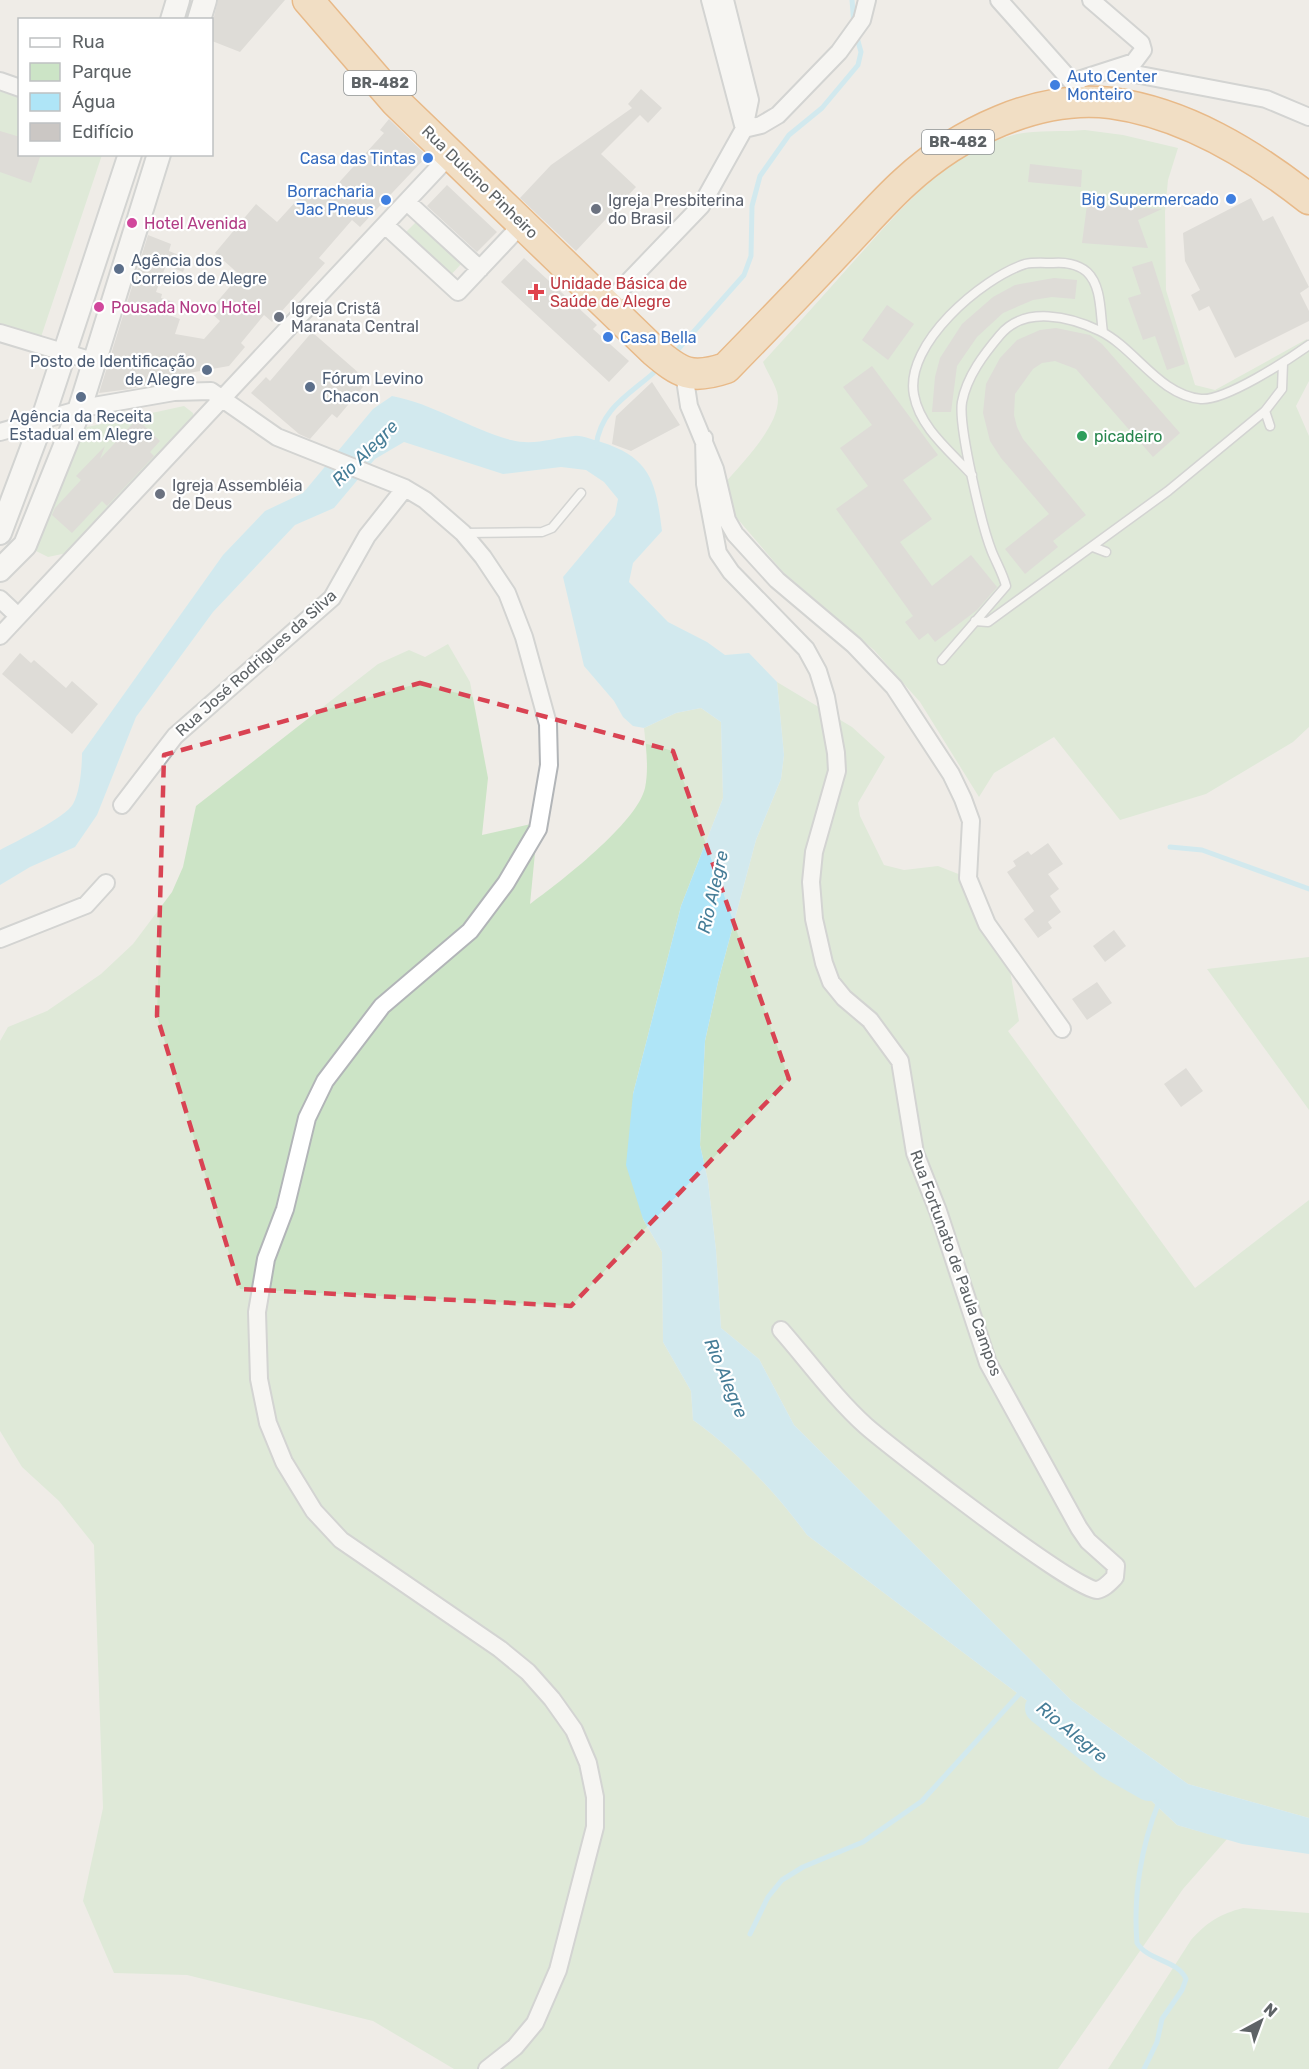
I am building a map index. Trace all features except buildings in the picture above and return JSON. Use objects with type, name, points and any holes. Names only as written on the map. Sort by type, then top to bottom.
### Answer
[{"type":"highway","name":"Rua Dulcino Pinheiro","points":[[312,2],[396,102],[606,305],[670,363]]},
{"type":"highway","name":"BR-482","points":[[670,363],[707,374],[726,368],[906,181],[954,145],[994,123],[1078,92],[1111,103],[1159,114],[1235,146],[1309,199]]},
{"type":"main road","points":[[173,18],[178,0]]},
{"type":"main road","points":[[200,18],[205,0]]},
{"type":"main road","points":[[0,533],[66,352],[129,156]]},
{"type":"main road","points":[[0,570],[25,544],[79,411],[158,156]]},
{"type":"street","points":[[710,0],[744,129]]},
{"type":"street","points":[[606,305],[701,206],[744,129],[750,100],[725,0]]},
{"type":"street","points":[[744,129],[761,125],[778,115],[847,41],[862,20],[867,0]]},
{"type":"street","points":[[999,0],[1078,92],[1114,70],[1134,62],[1143,50],[1141,43],[1091,0]]},
{"type":"street","points":[[1114,70],[1266,99],[1309,117]]},
{"type":"street","points":[[0,81],[18,87]]},
{"type":"street","points":[[0,636],[452,154]]},
{"type":"street","points":[[407,202],[480,269]]},
{"type":"street","points":[[385,225],[458,292],[523,224]]},
{"type":"street","points":[[0,333],[96,362]]},
{"type":"street","name":"Rua Fortunato de Paula Campos","points":[[670,363],[704,438],[705,483],[718,553],[752,596],[806,649],[818,671],[826,697],[837,771],[814,852],[811,882],[814,919],[824,963],[831,982],[844,998],[870,1020],[900,1061],[915,1153],[938,1211],[988,1363],[1079,1528],[1088,1541],[1116,1566],[1115,1577],[1104,1587],[1097,1590],[1088,1589],[1042,1558],[866,1426],[781,1330]]},
{"type":"street","points":[[0,432],[79,411],[174,392],[211,392],[222,397],[268,432],[405,488],[425,500],[463,533],[483,557],[507,593],[524,637],[548,724],[549,765],[538,829],[506,883],[470,931],[382,1006],[325,1081],[307,1118],[285,1209],[266,1259],[257,1312],[259,1379],[268,1423],[284,1462],[314,1511],[340,1540],[500,1649],[528,1672],[552,1699],[574,1730],[588,1763],[595,1797],[595,1827],[558,1970],[535,2023],[515,2047],[487,2069]]},
{"type":"street","points":[[704,438],[715,469],[727,520],[735,534],[801,603],[878,667],[894,687],[951,774],[971,821],[968,878],[974,897],[987,924],[1062,1029]]},
{"type":"street","name":"Rua José Rodrigues da Silva","points":[[122,805],[175,736],[332,598],[367,536],[405,488]]},
{"type":"street","points":[[0,599],[18,616]]},
{"type":"street","points":[[0,939],[86,905],[106,883]]},
{"type":"lane","points":[[973,477],[919,415],[913,392],[917,364],[931,338],[954,310],[1007,272],[1027,264],[1065,262],[1086,272],[1096,286],[1103,332]]},
{"type":"lane","points":[[942,660],[1006,586],[992,552],[973,477],[964,436],[962,402],[979,360],[1005,330],[1032,317],[1068,317],[1103,332],[1166,384],[1186,396],[1203,399],[1218,397],[1282,363],[1309,345]]},
{"type":"lane","points":[[975,621],[988,622],[1093,547],[1168,491],[1265,411],[1282,388],[1282,363]]},
{"type":"lane","points":[[1265,411],[1270,426]]},
{"type":"lane","points":[[463,533],[542,532],[552,528],[581,493]]},
{"type":"lane","points":[[1093,547],[1106,552]]},
{"type":"highlighted area","points":[[420,683],[673,751],[789,1079],[571,1306],[240,1289],[157,1016],[164,755]]},
{"type":"green space","points":[[0,91],[18,98],[18,156],[102,156],[41,337],[0,325]]},
{"type":"green space","points":[[1085,130],[1123,135],[1178,148],[1168,180],[1165,212],[1166,290],[1195,385],[1215,390],[1307,339],[1309,343],[1309,381],[1296,406],[1309,436],[1309,727],[1293,742],[1206,794],[1120,820],[1054,737],[994,773],[979,797],[920,702],[874,650],[783,572],[736,517],[725,483],[760,441],[775,416],[778,403],[777,392],[763,362],[907,203],[947,168],[992,142],[1017,134]]},
{"type":"green space","points":[[417,221],[462,263],[449,277],[404,234]]},
{"type":"green space","points":[[184,406],[193,413],[194,419],[67,553],[48,557],[36,551],[34,547],[78,429]]},
{"type":"green space","points":[[448,644],[470,682],[488,778],[482,835],[531,824],[535,853],[530,904],[613,835],[639,802],[645,788],[647,773],[644,728],[676,713],[701,708],[721,722],[723,798],[681,906],[633,1094],[643,1219],[662,1252],[663,1342],[691,1391],[693,1420],[725,1445],[754,1473],[807,1535],[1062,1727],[1091,1744],[1177,1825],[1227,1839],[1183,1889],[1058,2069],[454,2069],[373,2021],[187,1975],[114,1973],[83,1901],[103,1808],[94,1545],[59,1501],[22,1467],[0,1431],[0,1041],[8,1027],[47,1011],[101,974],[133,944],[172,892],[183,867],[196,806],[378,664],[409,650],[425,657]]},
{"type":"green space","points":[[777,682],[852,727],[885,757],[858,803],[860,816],[884,865],[904,870],[938,866],[961,875],[1005,943],[1019,1021],[1008,1031],[1195,1288],[1309,1200],[1309,1818],[1188,1784],[1072,1701],[794,1425],[759,1359],[721,1328],[716,1250],[708,1181],[700,1145],[705,1041],[718,982],[756,840],[781,779],[784,755]]},
{"type":"green space","points":[[1309,957],[1309,1110],[1207,969]]},
{"type":"green space","points":[[1243,1908],[1309,1913],[1309,2069],[1108,2069],[1191,1940],[1214,1919]]},
{"type":"water","points":[[392,396],[423,405],[511,440],[535,442],[580,436],[618,448],[631,456],[641,465],[654,486],[662,531],[633,563],[629,582],[668,622],[707,642],[725,655],[749,653],[777,682],[784,755],[781,779],[756,840],[718,982],[705,1041],[700,1145],[708,1181],[716,1250],[721,1328],[759,1359],[794,1425],[1072,1701],[1188,1784],[1309,1818],[1309,1854],[1242,1844],[1177,1825],[1091,1744],[1062,1727],[807,1535],[754,1473],[725,1445],[693,1420],[691,1391],[663,1342],[662,1252],[643,1219],[626,1165],[633,1094],[681,906],[723,798],[721,722],[701,708],[676,713],[644,728],[633,726],[623,717],[614,701],[584,666],[563,577],[615,515],[618,499],[604,482],[586,470],[561,467],[503,474],[404,442],[375,459],[334,508],[295,525],[213,612],[136,717],[97,815],[75,847],[30,867],[0,885],[0,850],[50,823],[73,804],[79,786],[82,753],[223,555],[265,511],[303,493],[373,409]]},
{"type":"waterway","points":[[852,0],[854,25]]},
{"type":"waterway","points":[[673,355],[744,275],[751,256],[752,206],[760,176],[789,135],[822,108],[858,65],[861,52],[856,34]]},
{"type":"waterway","points":[[596,446],[599,432],[611,410],[659,368]]},
{"type":"waterway","points":[[1170,847],[1202,850],[1309,889]]},
{"type":"waterway","points":[[750,1934],[768,1897],[782,1880],[803,1867],[863,1842],[922,1801],[1022,1691]]},
{"type":"waterway","name":"Rio Alegre","points":[[1041,1708],[1110,1763],[1149,1785]]},
{"type":"waterway","points":[[1144,2069],[1157,2042],[1162,2019],[1182,1990],[1186,1979],[1177,1968],[1148,1954],[1137,1943],[1137,1889],[1147,1836],[1159,1802]]},
{"type":"place","name":"Auto Center Monteiro","points":[[1055,85]]},
{"type":"place","name":"Casa das Tintas","points":[[428,158]]},
{"type":"place","name":"Big Supermercado","points":[[1231,199]]},
{"type":"place","name":"Borracharia Jac Pneus","points":[[386,200]]},
{"type":"place","name":"Igreja Presbiterina do Brasil","points":[[596,209]]},
{"type":"place","name":"Hotel Avenida","points":[[132,223]]},
{"type":"place","name":"Agência dos Correios de Alegre","points":[[119,269]]},
{"type":"place","name":"Unidade Básica de Saúde de Alegre","points":[[536,292]]},
{"type":"place","name":"Pousada Novo Hotel","points":[[99,307]]},
{"type":"place","name":"Igreja Cristã Maranata Central","points":[[279,317]]},
{"type":"place","name":"Casa Bella","points":[[608,337]]},
{"type":"place","name":"Posto de Identificação de Alegre","points":[[207,370]]},
{"type":"place","name":"Fórum Levino Chacon","points":[[310,387]]},
{"type":"place","name":"Agência da Receita Estadual em Alegre","points":[[81,397]]},
{"type":"place","name":"picadeiro","points":[[1082,436]]},
{"type":"place","name":"Igreja Assembléia de Deus","points":[[160,494]]}]
